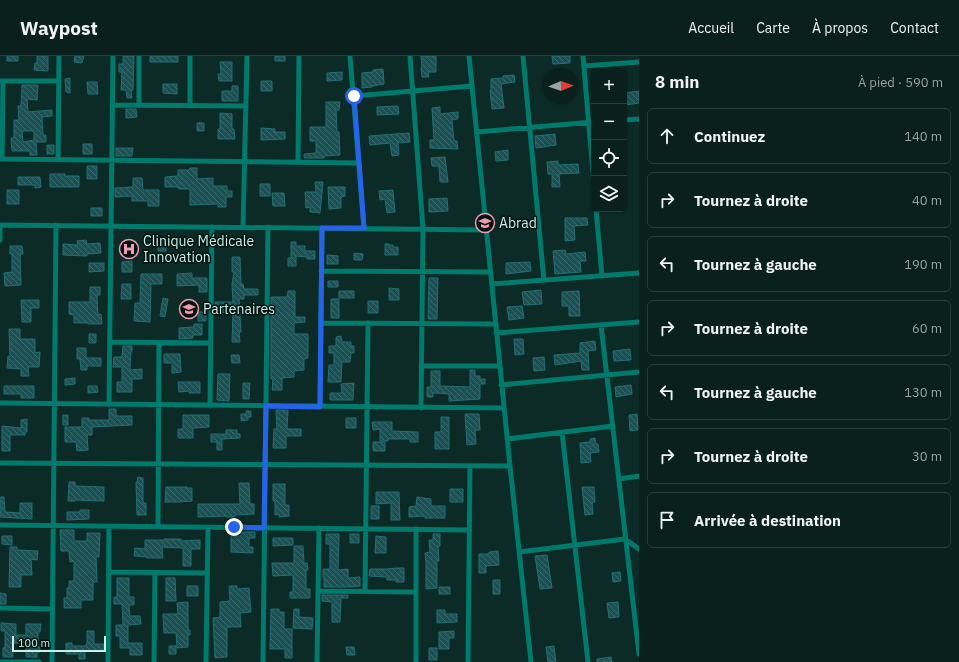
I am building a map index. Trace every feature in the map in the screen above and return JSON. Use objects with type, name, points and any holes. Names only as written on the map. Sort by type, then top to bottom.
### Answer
[{"type":"street","points":[[58,160],[59,56]]},
{"type":"street","points":[[109,405],[112,56]]},
{"type":"street","points":[[139,56],[139,105]]},
{"type":"street","points":[[190,56],[190,106]]},
{"type":"street","points":[[243,227],[246,56]]},
{"type":"street","points":[[298,162],[299,56]]},
{"type":"street","points":[[350,56],[360,163],[364,228]]},
{"type":"street","points":[[410,56],[423,229],[421,408]]},
{"type":"street","points":[[469,56],[496,333],[531,662]]},
{"type":"street","points":[[523,56],[544,281]]},
{"type":"street","points":[[477,132],[591,122],[583,56]]},
{"type":"street","points":[[584,66],[639,62]]},
{"type":"street","points":[[59,81],[1,81],[1,159],[360,163]]},
{"type":"street","points":[[354,96],[472,86]]},
{"type":"street","points":[[112,105],[246,106]]},
{"type":"street","points":[[627,120],[639,119]]},
{"type":"street","points":[[592,140],[594,176]]},
{"type":"street","points":[[596,212],[602,276]]},
{"type":"street","points":[[0,240],[0,225],[486,230]]},
{"type":"street","points":[[52,662],[56,225]]},
{"type":"street","points":[[210,406],[212,227]]},
{"type":"street","points":[[263,662],[268,227]]},
{"type":"street","points":[[320,407],[322,228]]},
{"type":"street","points":[[321,271],[490,272]]},
{"type":"street","points":[[492,284],[639,273]]},
{"type":"street","points":[[321,322],[496,324]]},
{"type":"street","points":[[496,333],[639,322]]},
{"type":"street","points":[[365,591],[368,323]]},
{"type":"street","points":[[601,325],[639,654]]},
{"type":"street","points":[[110,342],[211,343]]},
{"type":"street","points":[[158,526],[159,343]]},
{"type":"street","points":[[421,366],[500,366]]},
{"type":"street","points":[[502,384],[639,372]]},
{"type":"street","points":[[0,403],[504,408]]},
{"type":"street","points":[[507,439],[613,426]]},
{"type":"street","points":[[562,432],[588,662]]},
{"type":"street","points":[[0,463],[510,466]]},
{"type":"street","points":[[468,662],[470,466]]},
{"type":"street","points":[[619,479],[639,476]]},
{"type":"street","points":[[0,525],[469,530]]},
{"type":"street","points":[[108,662],[109,526]]},
{"type":"street","points":[[206,662],[208,527]]},
{"type":"street","points":[[317,662],[319,528]]},
{"type":"street","points":[[416,529],[416,662]]},
{"type":"street","points":[[519,552],[625,539],[638,547]]},
{"type":"street","points":[[109,572],[207,574]]},
{"type":"street","points":[[154,662],[155,573]]},
{"type":"street","points":[[318,591],[416,592]]},
{"type":"street","points":[[0,608],[52,609]]},
{"type":"street","points":[[0,662],[40,662]]},
{"type":"shaded area","name":"Clinique Médicale Innovation","points":[[136,240],[137,257],[122,257],[122,241]]},
{"type":"building","points":[[7,56],[18,56],[18,61],[7,61]]},
{"type":"building","points":[[37,56],[48,56],[48,71],[34,70],[35,63],[37,63]]},
{"type":"building","points":[[75,56],[84,56],[82,63],[74,62]]},
{"type":"building","points":[[123,56],[134,56],[133,90],[131,90],[132,98],[127,98],[126,90],[121,90],[122,72],[119,72],[119,64],[123,64]]},
{"type":"building","points":[[150,56],[178,56],[178,62],[150,62]]},
{"type":"building","points":[[275,56],[285,56],[285,61],[275,61]]},
{"type":"building","points":[[421,56],[436,56],[436,72],[428,72],[429,77],[422,77]]},
{"type":"building","points":[[552,56],[570,56],[570,63],[553,64]]},
{"type":"building","points":[[220,62],[232,62],[232,81],[219,81],[218,74],[221,74]]},
{"type":"building","points":[[383,69],[384,84],[362,88],[362,73]]},
{"type":"building","points":[[342,72],[342,80],[327,81],[327,73]]},
{"type":"building","points":[[514,75],[515,82],[501,84],[504,108],[492,109],[490,90],[491,79]]},
{"type":"building","points":[[70,78],[70,93],[66,92],[65,79]]},
{"type":"building","points":[[261,81],[272,81],[272,91],[261,91]]},
{"type":"building","points":[[87,82],[97,82],[98,94],[88,94]]},
{"type":"building","points":[[163,84],[177,84],[177,94],[163,93]]},
{"type":"building","points":[[22,85],[38,85],[37,100],[27,99],[28,112],[52,110],[52,116],[42,117],[43,135],[46,135],[46,142],[36,142],[37,155],[30,155],[30,151],[12,151],[11,138],[14,138],[14,120],[19,120],[18,106],[21,106]],"holes":[[[22,131],[34,131],[34,140],[23,142]]]},
{"type":"building","points":[[232,86],[238,86],[238,101],[222,101],[222,91],[232,91]]},
{"type":"building","points":[[639,91],[639,103],[627,105],[627,93]]},
{"type":"building","points":[[326,102],[340,102],[339,110],[336,110],[340,155],[324,156],[324,158],[304,158],[304,154],[316,153],[316,141],[310,141],[310,127],[326,127]]},
{"type":"building","points":[[398,106],[399,114],[377,115],[377,107]]},
{"type":"building","points":[[440,107],[440,114],[458,112],[458,119],[452,120],[454,141],[457,141],[458,149],[430,148],[430,140],[434,140],[432,108]]},
{"type":"building","points":[[126,109],[136,109],[137,117],[126,118]]},
{"type":"building","points":[[220,113],[232,114],[232,129],[234,129],[235,139],[218,139],[218,129],[220,129]]},
{"type":"building","points":[[197,123],[204,123],[204,131],[197,131]]},
{"type":"building","points":[[261,128],[275,129],[275,132],[285,132],[285,139],[261,140]]},
{"type":"building","points":[[409,133],[410,142],[398,143],[399,155],[392,156],[390,143],[370,145],[369,136]]},
{"type":"building","points":[[555,134],[556,145],[536,148],[535,136]]},
{"type":"building","points":[[83,144],[92,144],[92,154],[83,154]]},
{"type":"building","points":[[47,145],[54,145],[54,154],[47,154]]},
{"type":"building","points":[[116,148],[133,148],[132,156],[116,156]]},
{"type":"building","points":[[508,150],[508,160],[496,161],[495,152]]},
{"type":"building","points":[[445,157],[448,182],[440,182],[439,166],[432,166],[431,158]]},
{"type":"building","points":[[558,161],[558,165],[578,164],[579,173],[559,174],[560,187],[552,187],[552,174],[548,174],[547,162]]},
{"type":"building","points":[[87,166],[97,166],[97,179],[87,179]]},
{"type":"building","points":[[190,168],[197,168],[197,179],[213,178],[213,186],[227,186],[227,191],[232,191],[232,197],[226,197],[226,207],[218,207],[218,204],[190,205],[190,189],[165,187],[165,177],[178,176],[178,170],[189,170]]},
{"type":"building","points":[[50,174],[79,176],[79,187],[50,187]]},
{"type":"building","points":[[18,177],[40,177],[41,187],[35,188],[35,185],[18,185]]},
{"type":"building","points":[[133,178],[142,178],[143,190],[159,190],[159,206],[148,206],[148,201],[132,201],[132,196],[115,197],[115,188],[133,187]]},
{"type":"building","points":[[315,182],[323,182],[320,213],[310,212],[310,207],[306,208],[305,192],[316,192]]},
{"type":"building","points":[[260,184],[270,184],[270,196],[260,196]]},
{"type":"building","points":[[328,187],[345,187],[345,196],[341,197],[341,208],[329,209]]},
{"type":"building","points":[[7,190],[19,190],[19,204],[7,204]]},
{"type":"building","points":[[393,190],[395,212],[387,213],[385,199],[380,200],[379,191]]},
{"type":"building","points":[[272,193],[284,193],[285,206],[273,206]]},
{"type":"building","points":[[447,198],[448,211],[429,212],[429,199]]},
{"type":"building","points":[[91,208],[102,208],[102,216],[91,216]]},
{"type":"building","points":[[565,218],[587,218],[588,225],[574,226],[575,240],[565,241]]},
{"type":"building","points":[[86,240],[87,244],[100,243],[101,253],[87,254],[87,256],[63,255],[63,244],[78,245],[77,241]]},
{"type":"building","points":[[158,240],[166,241],[166,251],[158,251]]},
{"type":"building","points":[[291,242],[296,242],[296,246],[305,246],[305,251],[315,251],[315,259],[307,259],[307,257],[296,256],[296,266],[288,266],[288,258],[291,258]]},
{"type":"building","points":[[385,244],[398,247],[398,255],[385,255]]},
{"type":"building","points":[[10,246],[22,246],[23,254],[20,254],[21,285],[5,286],[4,273],[12,272],[12,254],[10,254]]},
{"type":"building","points":[[565,250],[566,254],[585,252],[586,261],[580,261],[581,272],[555,274],[553,251]]},
{"type":"building","points":[[354,253],[363,254],[362,260],[354,260]]},
{"type":"building","points":[[327,255],[338,256],[338,264],[327,264]]},
{"type":"building","points":[[232,257],[240,257],[241,284],[243,284],[244,289],[258,289],[258,295],[244,295],[244,299],[239,299],[241,332],[239,332],[240,342],[232,342],[233,312],[215,313],[215,302],[233,302],[232,284],[234,272],[232,272]]},
{"type":"building","points":[[132,261],[132,272],[122,272],[122,262]]},
{"type":"building","points":[[530,262],[531,271],[506,274],[506,263]]},
{"type":"building","points":[[89,263],[104,263],[104,271],[89,272]]},
{"type":"building","points":[[192,273],[192,278],[207,278],[207,292],[199,292],[199,285],[177,286],[177,274]]},
{"type":"building","points":[[141,274],[162,274],[162,284],[151,284],[150,322],[134,321],[135,303],[140,303]]},
{"type":"building","points":[[429,278],[438,278],[437,319],[428,319]]},
{"type":"building","points":[[328,281],[338,281],[338,287],[328,287]]},
{"type":"building","points":[[122,284],[131,284],[131,299],[121,299]]},
{"type":"building","points":[[90,287],[100,287],[100,295],[97,295],[98,315],[101,314],[102,324],[74,323],[74,315],[69,314],[69,302],[90,302]]},
{"type":"building","points":[[389,288],[399,289],[399,300],[389,300]]},
{"type":"building","points":[[541,290],[542,304],[524,305],[522,292]]},
{"type":"building","points":[[288,291],[295,291],[295,317],[305,317],[305,322],[294,323],[294,334],[308,334],[308,358],[304,359],[304,370],[294,371],[294,377],[282,378],[282,390],[272,390],[271,297],[287,297]]},
{"type":"building","points":[[339,291],[354,291],[354,298],[339,298]]},
{"type":"building","points":[[579,291],[580,316],[569,316],[569,306],[562,306],[562,292]]},
{"type":"building","points":[[163,298],[168,299],[165,317],[160,316]]},
{"type":"building","points":[[331,299],[339,299],[339,318],[331,318]]},
{"type":"building","points":[[21,300],[39,300],[39,308],[31,308],[31,322],[22,322]]},
{"type":"building","points":[[368,301],[378,301],[378,313],[368,313]]},
{"type":"building","points":[[522,306],[524,318],[509,320],[507,307]]},
{"type":"building","points":[[198,312],[206,312],[206,321],[198,321]]},
{"type":"building","points":[[194,324],[202,324],[202,335],[193,335],[193,338],[179,339],[179,328],[194,327]]},
{"type":"building","points":[[9,329],[20,329],[20,339],[35,339],[35,353],[40,352],[39,367],[28,367],[29,376],[21,376],[21,369],[7,368],[8,356],[10,357]]},
{"type":"building","points":[[89,334],[96,334],[96,343],[89,343]]},
{"type":"building","points":[[341,336],[342,342],[351,342],[351,346],[354,346],[354,353],[351,353],[350,362],[342,362],[341,382],[328,382],[329,365],[334,365],[334,353],[329,353],[329,346],[336,346],[336,337]]},
{"type":"building","points":[[514,339],[523,339],[524,354],[515,355]]},
{"type":"building","points":[[595,341],[596,350],[588,351],[589,370],[582,370],[581,361],[555,365],[554,355],[580,353],[580,343]]},
{"type":"building","points":[[123,346],[132,346],[130,370],[142,369],[142,379],[132,379],[132,392],[117,392],[117,382],[122,382],[122,367],[113,367],[114,357],[122,357]]},
{"type":"building","points":[[77,348],[86,348],[86,358],[101,358],[101,366],[87,366],[87,370],[81,370],[80,359],[77,359]]},
{"type":"building","points":[[630,349],[631,360],[614,361],[613,351]]},
{"type":"building","points":[[164,354],[180,354],[181,372],[172,373],[172,363],[164,363]]},
{"type":"building","points":[[231,355],[239,355],[240,363],[232,363]]},
{"type":"building","points":[[544,357],[545,370],[534,371],[533,358]]},
{"type":"building","points":[[470,370],[475,370],[475,376],[480,376],[480,379],[485,379],[485,384],[480,384],[480,399],[449,401],[449,394],[433,393],[433,397],[427,397],[427,387],[431,387],[431,371],[440,371],[440,386],[470,387]]},
{"type":"building","points":[[218,374],[230,374],[229,401],[217,400]]},
{"type":"building","points":[[75,378],[75,384],[65,385],[65,379]]},
{"type":"building","points":[[178,382],[200,382],[200,393],[189,393],[189,391],[179,392]]},
{"type":"building","points":[[243,383],[250,383],[249,399],[243,399]]},
{"type":"building","points":[[354,383],[353,400],[330,400],[330,393],[342,393],[341,384]]},
{"type":"building","points":[[631,385],[632,394],[616,397],[615,387]]},
{"type":"building","points":[[4,386],[34,386],[34,398],[21,398],[21,394],[4,394]]},
{"type":"building","points":[[88,386],[97,386],[98,392],[88,393]]},
{"type":"building","points":[[109,409],[116,409],[116,416],[132,416],[132,425],[92,427],[92,435],[87,435],[88,450],[77,451],[76,442],[65,442],[65,427],[82,427],[82,418],[89,418],[89,420],[109,420]]},
{"type":"building","points":[[276,410],[288,410],[287,429],[301,429],[301,436],[286,436],[286,448],[273,448],[274,429],[277,429]]},
{"type":"building","points":[[246,411],[251,411],[251,417],[248,417],[248,420],[241,421],[241,414],[246,414]]},
{"type":"building","points":[[465,414],[479,414],[480,430],[475,430],[476,444],[467,445]]},
{"type":"building","points":[[637,414],[638,430],[630,431],[629,415]]},
{"type":"building","points":[[63,415],[68,415],[68,425],[63,425]]},
{"type":"building","points":[[183,415],[209,415],[209,427],[193,428],[193,438],[178,438],[178,429],[183,429]]},
{"type":"building","points":[[441,417],[449,417],[449,449],[435,449],[435,432],[441,432]]},
{"type":"building","points":[[346,418],[356,418],[356,428],[346,428]]},
{"type":"building","points":[[27,419],[27,432],[25,432],[25,435],[10,435],[10,451],[2,451],[2,426],[21,428],[21,420]]},
{"type":"building","points":[[372,422],[392,422],[392,431],[418,432],[418,442],[410,442],[410,439],[388,439],[388,441],[380,441],[380,429],[373,430]]},
{"type":"building","points":[[226,430],[237,430],[237,434],[240,434],[240,438],[222,439],[222,450],[217,450],[217,442],[211,442],[211,434],[226,434]]},
{"type":"building","points":[[595,438],[596,444],[598,444],[599,452],[590,453],[591,462],[581,463],[580,443],[590,442],[590,439]]},
{"type":"building","points":[[373,442],[385,442],[385,451],[373,451]]},
{"type":"building","points":[[138,477],[143,478],[143,503],[146,503],[146,515],[137,515],[136,482]]},
{"type":"building","points":[[69,482],[75,482],[75,486],[104,487],[104,501],[68,501]]},
{"type":"building","points":[[239,483],[249,483],[250,504],[254,504],[254,514],[235,515],[235,517],[198,517],[198,504],[240,504]]},
{"type":"building","points":[[273,484],[285,484],[285,505],[289,505],[289,516],[279,517],[279,514],[275,515]]},
{"type":"building","points":[[166,487],[192,488],[192,501],[165,502]]},
{"type":"building","points":[[582,487],[594,487],[595,502],[592,502],[593,514],[585,515]]},
{"type":"building","points":[[450,489],[463,489],[463,502],[450,502]]},
{"type":"building","points":[[376,492],[399,492],[400,520],[391,520],[391,503],[376,504]]},
{"type":"building","points":[[0,497],[4,497],[5,512],[20,513],[20,503],[32,503],[32,519],[0,517]]},
{"type":"building","points":[[417,497],[431,499],[431,506],[445,506],[445,518],[425,518],[425,516],[409,517],[409,507],[416,506]]},
{"type":"building","points":[[371,506],[379,506],[379,519],[371,519]]},
{"type":"building","points":[[80,510],[89,510],[89,519],[67,520],[67,512],[80,512]]},
{"type":"building","points":[[60,530],[74,530],[74,541],[87,541],[87,533],[100,533],[99,557],[96,557],[97,582],[93,582],[93,600],[81,600],[81,608],[64,608],[64,598],[67,598],[69,581],[74,581],[74,561],[70,562],[69,551],[61,551]]},
{"type":"building","points":[[241,532],[255,532],[255,538],[249,538],[249,547],[253,547],[253,553],[231,552],[231,536],[241,536]]},
{"type":"building","points":[[326,534],[339,534],[338,570],[348,569],[348,578],[360,577],[360,586],[324,587],[323,569],[330,569],[330,544],[326,544]]},
{"type":"building","points":[[350,534],[359,534],[359,543],[350,543]]},
{"type":"building","points":[[433,534],[440,534],[440,546],[438,546],[439,561],[437,561],[437,588],[426,589],[425,553],[430,552],[429,540],[433,540]]},
{"type":"building","points":[[2,536],[12,536],[12,545],[2,544]]},
{"type":"building","points":[[376,536],[386,537],[386,553],[375,553]]},
{"type":"building","points":[[273,538],[293,538],[293,545],[273,546]]},
{"type":"building","points":[[181,539],[181,541],[200,540],[200,549],[191,549],[191,566],[183,566],[183,548],[162,547],[163,558],[134,556],[135,548],[145,549],[145,540]]},
{"type":"building","points":[[294,546],[303,546],[304,563],[307,563],[308,570],[306,570],[306,589],[310,589],[310,598],[290,598],[290,592],[293,592],[293,575],[273,576],[272,563],[294,563]]},
{"type":"building","points":[[10,547],[17,547],[17,550],[38,551],[37,560],[31,559],[32,575],[21,575],[21,587],[9,587]]},
{"type":"building","points":[[498,551],[499,565],[486,566],[486,573],[479,573],[479,554],[489,554],[489,552]]},
{"type":"building","points":[[547,555],[552,588],[540,589],[535,556]]},
{"type":"building","points":[[404,568],[404,582],[387,580],[387,577],[369,576],[370,569]]},
{"type":"building","points":[[620,572],[621,581],[613,582],[612,573]]},
{"type":"building","points":[[117,578],[129,578],[129,597],[134,597],[134,605],[129,605],[130,616],[140,616],[141,624],[128,625],[128,643],[142,643],[142,655],[130,655],[130,648],[120,648],[120,636],[116,636],[116,625],[123,625],[122,604],[114,604],[114,597],[117,597]]},
{"type":"building","points":[[166,578],[175,578],[176,601],[166,601]]},
{"type":"building","points":[[493,580],[500,580],[500,594],[493,594]]},
{"type":"building","points":[[187,586],[198,586],[198,596],[187,596]]},
{"type":"building","points":[[229,586],[237,586],[237,589],[249,588],[251,612],[240,613],[241,627],[227,627],[227,657],[215,658],[213,618],[220,617],[220,602],[230,601]]},
{"type":"building","points":[[439,587],[450,587],[450,594],[439,594]]},
{"type":"building","points":[[0,593],[6,594],[6,604],[0,604]]},
{"type":"building","points":[[322,595],[348,595],[348,598],[341,598],[340,622],[332,622],[332,602],[322,601]]},
{"type":"building","points":[[188,602],[188,630],[190,630],[190,635],[188,635],[188,647],[177,648],[176,633],[164,633],[163,614],[178,614],[177,603]]},
{"type":"building","points":[[618,602],[619,617],[609,618],[607,603]]},
{"type":"building","points":[[271,609],[279,609],[279,612],[284,612],[284,629],[292,629],[292,658],[285,658],[285,649],[270,649]]},
{"type":"building","points":[[294,609],[299,609],[299,617],[313,618],[312,629],[293,628]]},
{"type":"building","points":[[437,610],[445,610],[445,614],[457,614],[457,622],[437,623]]},
{"type":"building","points":[[1,623],[16,624],[16,635],[26,635],[26,624],[41,624],[40,632],[38,632],[38,647],[40,647],[40,652],[37,652],[37,657],[26,657],[26,643],[13,643],[13,657],[3,657],[3,648],[5,648],[5,631],[1,631]]},
{"type":"building","points":[[87,631],[94,631],[94,644],[104,644],[104,651],[85,651],[85,659],[79,659],[79,654],[66,654],[66,643],[72,643],[72,646],[86,646]]},
{"type":"building","points":[[454,631],[454,638],[449,638],[449,649],[439,649],[439,632]]},
{"type":"building","points":[[169,646],[176,646],[176,654],[169,654]]},
{"type":"building","points":[[554,646],[556,662],[548,662],[546,647]]},
{"type":"building","points":[[346,647],[354,647],[355,655],[347,655]]},
{"type":"building","points":[[429,648],[437,648],[437,660],[429,660]]},
{"type":"building","points":[[611,657],[612,662],[597,662],[597,659]]},
{"type":"place","name":"Abrad","points":[[485,223]]},
{"type":"place","name":"Clinique Médicale Innovation","points":[[129,249]]},
{"type":"place","name":"Partenaires","points":[[189,309]]},
{"type":"route","points":[[234,527],[264,528],[266,406],[320,407],[322,228],[364,228],[354,96]]}]
